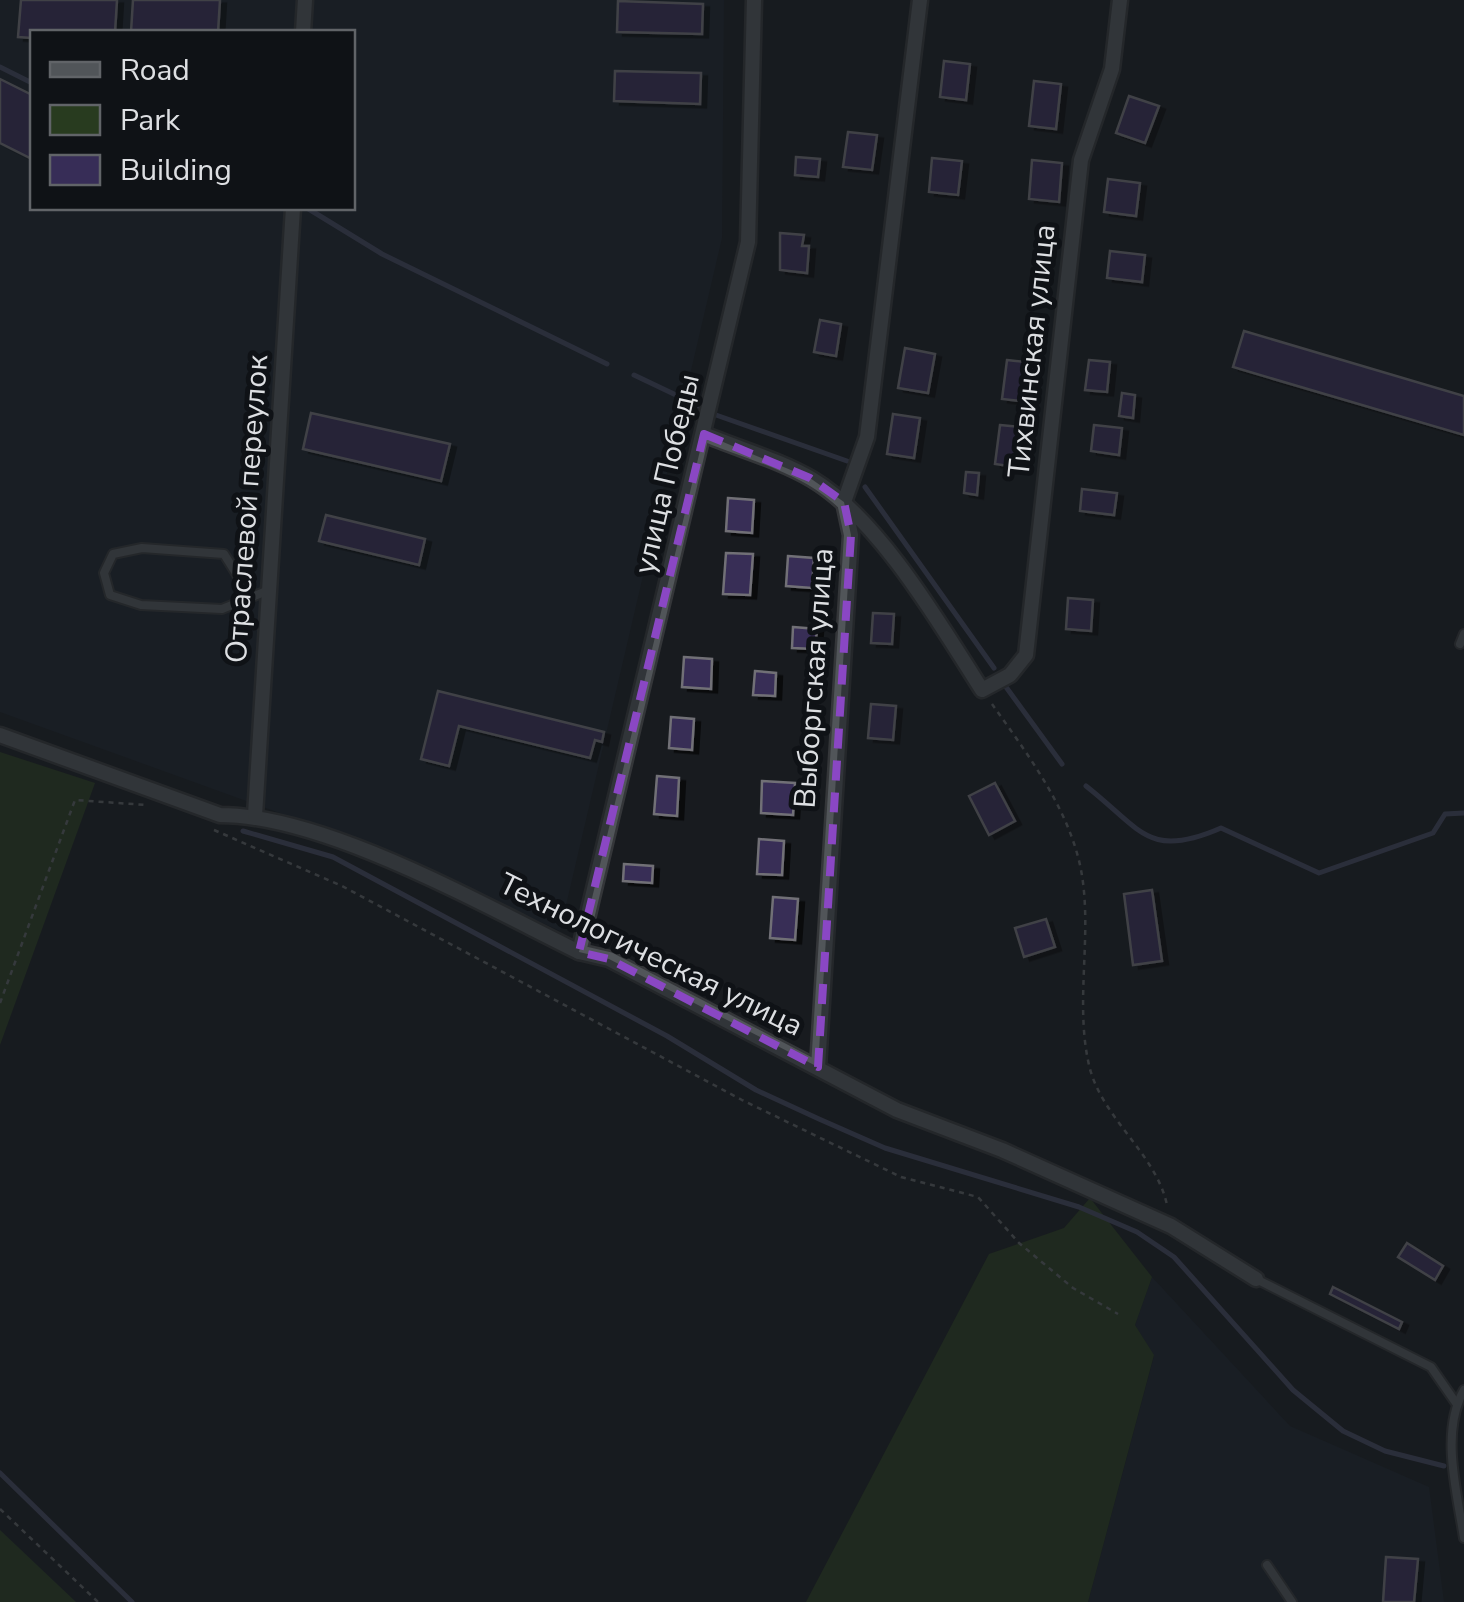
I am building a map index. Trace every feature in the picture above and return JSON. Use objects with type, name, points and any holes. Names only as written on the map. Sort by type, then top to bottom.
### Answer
[{"type":"street","points":[[303,30],[305,0]]},
{"type":"street","name":"улица Победы","points":[[579,952],[748,242],[754,0]]},
{"type":"street","name":"Выборгская улица","points":[[818,1066],[851,535],[844,502],[867,437],[920,0]]},
{"type":"street","name":"Тихвинская улица","points":[[982,690],[1010,675],[1026,655],[1080,160],[1112,69],[1120,0]]},
{"type":"street","name":"Отраслевой переулок","points":[[255,815],[293,210]]},
{"type":"street","points":[[704,434],[810,478],[844,502],[925,600],[982,690]]},
{"type":"street","name":"Технологическая улица","points":[[0,734],[220,815],[255,815],[386,859],[579,952],[609,959],[897,1110],[1002,1150],[1171,1226],[1256,1279]]},
{"type":"lane","points":[[251,598],[224,554],[142,548],[113,554],[104,573],[110,594],[141,605],[222,609],[251,598],[270,590]]},
{"type":"lane","points":[[1460,644],[1464,634]]},
{"type":"lane","points":[[1256,1279],[1431,1367],[1456,1403]]},
{"type":"lane","points":[[1464,1390],[1456,1403],[1452,1446],[1464,1538]]},
{"type":"lane","points":[[1452,1446],[1464,1447]]},
{"type":"lane","points":[[1268,1566],[1292,1602]]},
{"type":"path","points":[[982,690],[1048,787],[1080,864],[1089,1068],[1109,1108],[1163,1189],[1171,1226]]},
{"type":"path","points":[[0,1003],[75,800],[158,805]]},
{"type":"path","points":[[201,824],[342,886],[742,1100],[884,1168],[978,1197],[1019,1243],[1073,1288],[1118,1314]]},
{"type":"path","points":[[0,1508],[98,1602]]},
{"type":"highlighted area","points":[[704,434],[810,478],[844,502],[851,535],[818,1067],[609,959],[579,952]]},
{"type":"shaded area","points":[[0,0],[724,0],[722,238],[560,931],[385,851],[0,712]]},
{"type":"shaded area","points":[[1152,1277],[1290,1426],[1429,1487],[1444,1602],[1088,1602],[1154,1356],[1135,1325]]},
{"type":"green space","points":[[0,752],[95,783],[0,1045]]},
{"type":"green space","points":[[1090,1198],[1152,1277],[1135,1325],[1154,1355],[1088,1602],[806,1602],[989,1254],[1064,1228]]},
{"type":"green space","points":[[0,1530],[76,1602],[0,1602]]},
{"type":"building","points":[[21,0],[117,0],[115,30],[30,30],[30,38],[18,37]]},
{"type":"building","points":[[133,0],[220,0],[218,30],[131,30]]},
{"type":"building","points":[[618,1],[703,4],[702,34],[617,32]]},
{"type":"building","points":[[944,61],[970,64],[966,100],[940,97]]},
{"type":"building","points":[[615,71],[701,73],[700,104],[614,101]]},
{"type":"building","points":[[0,79],[30,94],[30,158],[0,143]]},
{"type":"building","points":[[1034,81],[1061,84],[1056,129],[1029,126]]},
{"type":"building","points":[[1129,96],[1159,106],[1145,143],[1116,133]]},
{"type":"building","points":[[848,132],[877,135],[872,170],[843,167]]},
{"type":"building","points":[[796,157],[820,159],[818,177],[795,175]]},
{"type":"building","points":[[932,158],[962,161],[958,195],[929,192]]},
{"type":"building","points":[[1032,160],[1062,163],[1059,202],[1029,199]]},
{"type":"building","points":[[1108,179],[1140,183],[1136,216],[1104,212]]},
{"type":"building","points":[[780,233],[804,235],[802,246],[809,246],[807,273],[780,270]]},
{"type":"building","points":[[1110,251],[1145,255],[1142,282],[1107,278]]},
{"type":"building","points":[[820,320],[841,324],[836,356],[814,352]]},
{"type":"building","points":[[1244,331],[1464,396],[1464,435],[1233,367]]},
{"type":"building","points":[[905,348],[935,354],[928,393],[898,388]]},
{"type":"building","points":[[1007,360],[1036,363],[1031,402],[1002,399]]},
{"type":"building","points":[[1089,360],[1110,362],[1107,392],[1085,390]]},
{"type":"building","points":[[1122,393],[1135,395],[1133,418],[1119,416]]},
{"type":"building","points":[[311,413],[450,444],[441,481],[303,449]]},
{"type":"building","points":[[893,414],[920,418],[914,458],[887,454]]},
{"type":"building","points":[[1000,425],[1029,428],[1024,468],[995,464]]},
{"type":"building","points":[[1094,425],[1122,428],[1119,455],[1091,451]]},
{"type":"building","points":[[966,472],[979,473],[977,495],[964,493]]},
{"type":"building","points":[[1082,489],[1117,493],[1114,515],[1080,511]]},
{"type":"building","points":[[728,498],[754,500],[752,533],[726,531]]},
{"type":"building","points":[[326,515],[425,539],[419,565],[319,541]]},
{"type":"building","points":[[726,553],[753,554],[750,595],[723,594]]},
{"type":"building","points":[[788,556],[814,558],[812,588],[786,586]]},
{"type":"building","points":[[1068,598],[1093,600],[1091,631],[1066,629]]},
{"type":"building","points":[[873,613],[894,614],[892,644],[871,643]]},
{"type":"building","points":[[793,627],[817,629],[815,649],[792,648]]},
{"type":"building","points":[[684,657],[712,659],[711,689],[682,687]]},
{"type":"building","points":[[755,671],[776,673],[775,696],[753,695]]},
{"type":"building","points":[[438,691],[604,732],[602,742],[595,740],[590,758],[459,726],[449,766],[421,759]]},
{"type":"building","points":[[871,704],[896,706],[893,740],[868,738]]},
{"type":"building","points":[[671,717],[694,719],[692,750],[669,748]]},
{"type":"building","points":[[657,776],[679,778],[677,816],[654,814]]},
{"type":"building","points":[[762,781],[795,783],[793,815],[761,813]]},
{"type":"building","points":[[995,783],[1015,821],[989,835],[969,796]]},
{"type":"building","points":[[759,839],[784,841],[782,875],[757,874]]},
{"type":"building","points":[[624,864],[653,866],[652,883],[623,881]]},
{"type":"building","points":[[1152,890],[1162,961],[1133,965],[1124,894]]},
{"type":"building","points":[[773,897],[798,899],[795,940],[770,938]]},
{"type":"building","points":[[1046,919],[1055,947],[1024,957],[1015,928]]},
{"type":"building","points":[[1407,1243],[1443,1266],[1435,1280],[1398,1257]]},
{"type":"building","points":[[1333,1287],[1402,1322],[1399,1329],[1330,1294]]},
{"type":"building","points":[[1386,1557],[1418,1559],[1414,1602],[1383,1602]]},
{"type":"waterway","points":[[0,67],[30,82]]},
{"type":"waterway","points":[[310,210],[382,254],[607,364]]},
{"type":"waterway","points":[[634,375],[699,406]]},
{"type":"waterway","points":[[716,415],[847,461]]},
{"type":"waterway","points":[[865,487],[994,668]]},
{"type":"waterway","points":[[1006,687],[1062,764]]},
{"type":"waterway","points":[[1086,786],[1147,835],[1177,841],[1221,828],[1319,873],[1433,833],[1445,814],[1464,813]]},
{"type":"waterway","points":[[243,831],[333,857],[667,1036],[756,1090],[819,1119],[885,1148],[1079,1207],[1137,1232],[1174,1257],[1293,1390],[1343,1431],[1385,1451],[1444,1466]]},
{"type":"waterway","points":[[0,1473],[132,1602]]}]
